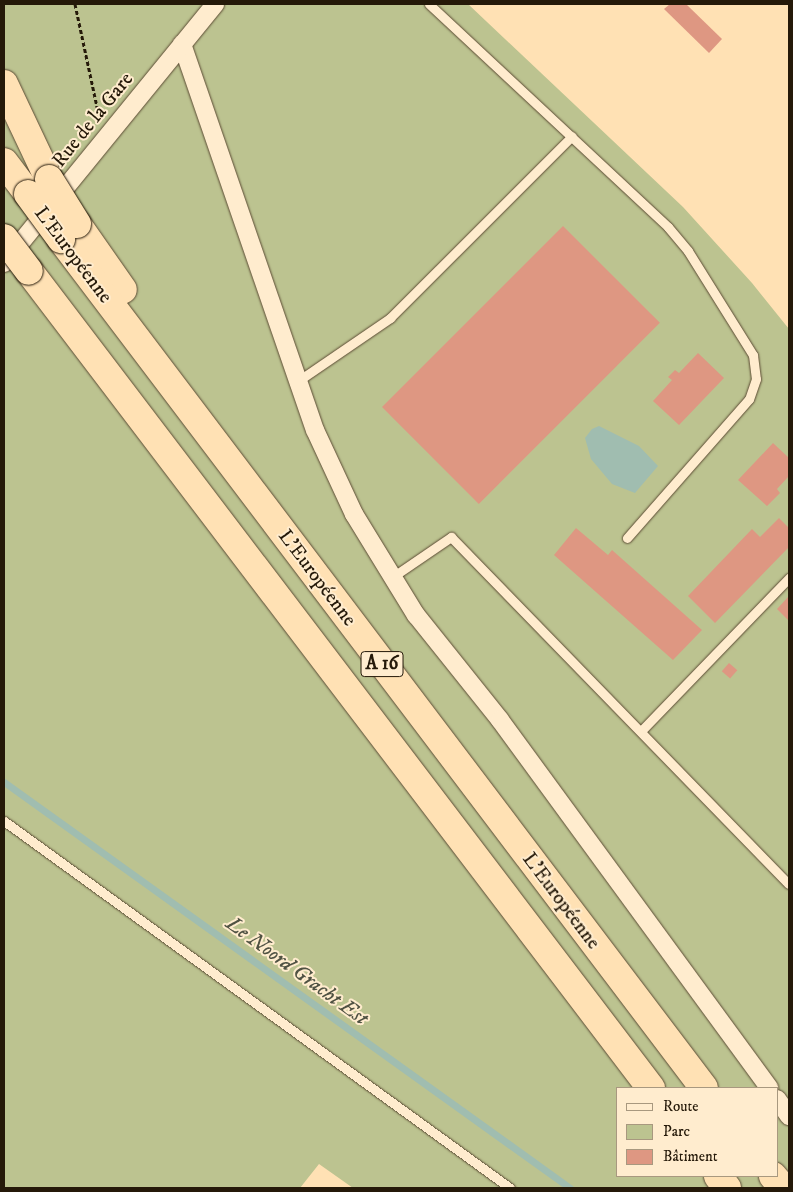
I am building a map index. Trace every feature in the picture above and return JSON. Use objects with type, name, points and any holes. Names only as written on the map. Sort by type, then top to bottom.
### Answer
[{"type":"highway","points":[[4,84],[39,186]]},
{"type":"highway","name":"L'Européenne","points":[[4,162],[39,186],[69,231],[459,766],[703,1087]]},
{"type":"highway","name":"L'Européenne","points":[[4,238],[16,267],[650,1087]]},
{"type":"highway","points":[[719,1177],[727,1188]]},
{"type":"highway","points":[[774,1177],[783,1188]]},
{"type":"street","name":"Rue de la Gare","points":[[16,267],[104,142],[215,4]]},
{"type":"street","points":[[182,44],[298,381],[336,478],[391,578],[500,720],[768,1087]]},
{"type":"street","points":[[778,1100],[789,1116]]},
{"type":"lane","points":[[430,4],[572,136],[678,239],[749,346],[756,367],[756,379],[748,399],[627,538]]},
{"type":"lane","points":[[298,381],[390,318],[572,136]]},
{"type":"lane","points":[[391,578],[451,537],[789,884]]},
{"type":"lane","points":[[641,731],[789,578]]},
{"type":"lane","points":[[4,821],[510,1188]]},
{"type":"path","points":[[75,4],[104,142]]},
{"type":"green space","points":[[4,4],[468,4],[683,207],[752,283],[789,329],[789,1188],[353,1188],[319,1164],[300,1188],[4,1188]]},
{"type":"shaded area","points":[[599,426],[639,446],[658,466],[635,493],[612,484],[591,459],[585,438],[592,429]]},
{"type":"building","points":[[670,4],[686,4],[722,39],[709,53],[664,9]]},
{"type":"building","points":[[563,226],[660,323],[479,504],[382,407]]},
{"type":"building","points":[[698,353],[724,378],[679,425],[653,401],[672,380],[668,377],[675,370],[679,373]]},
{"type":"building","points":[[773,443],[789,458],[789,476],[777,489],[780,493],[767,506],[738,480]]},
{"type":"building","points":[[779,518],[789,528],[789,547],[715,623],[688,596],[752,529],[760,537]]},
{"type":"building","points":[[576,528],[608,555],[612,550],[702,630],[673,660],[554,555]]},
{"type":"building","points":[[789,596],[789,621],[777,609]]},
{"type":"building","points":[[729,663],[737,670],[730,679],[722,671]]},
{"type":"waterway","name":"Le Noord Gracht Est","points":[[4,782],[570,1188]]}]
